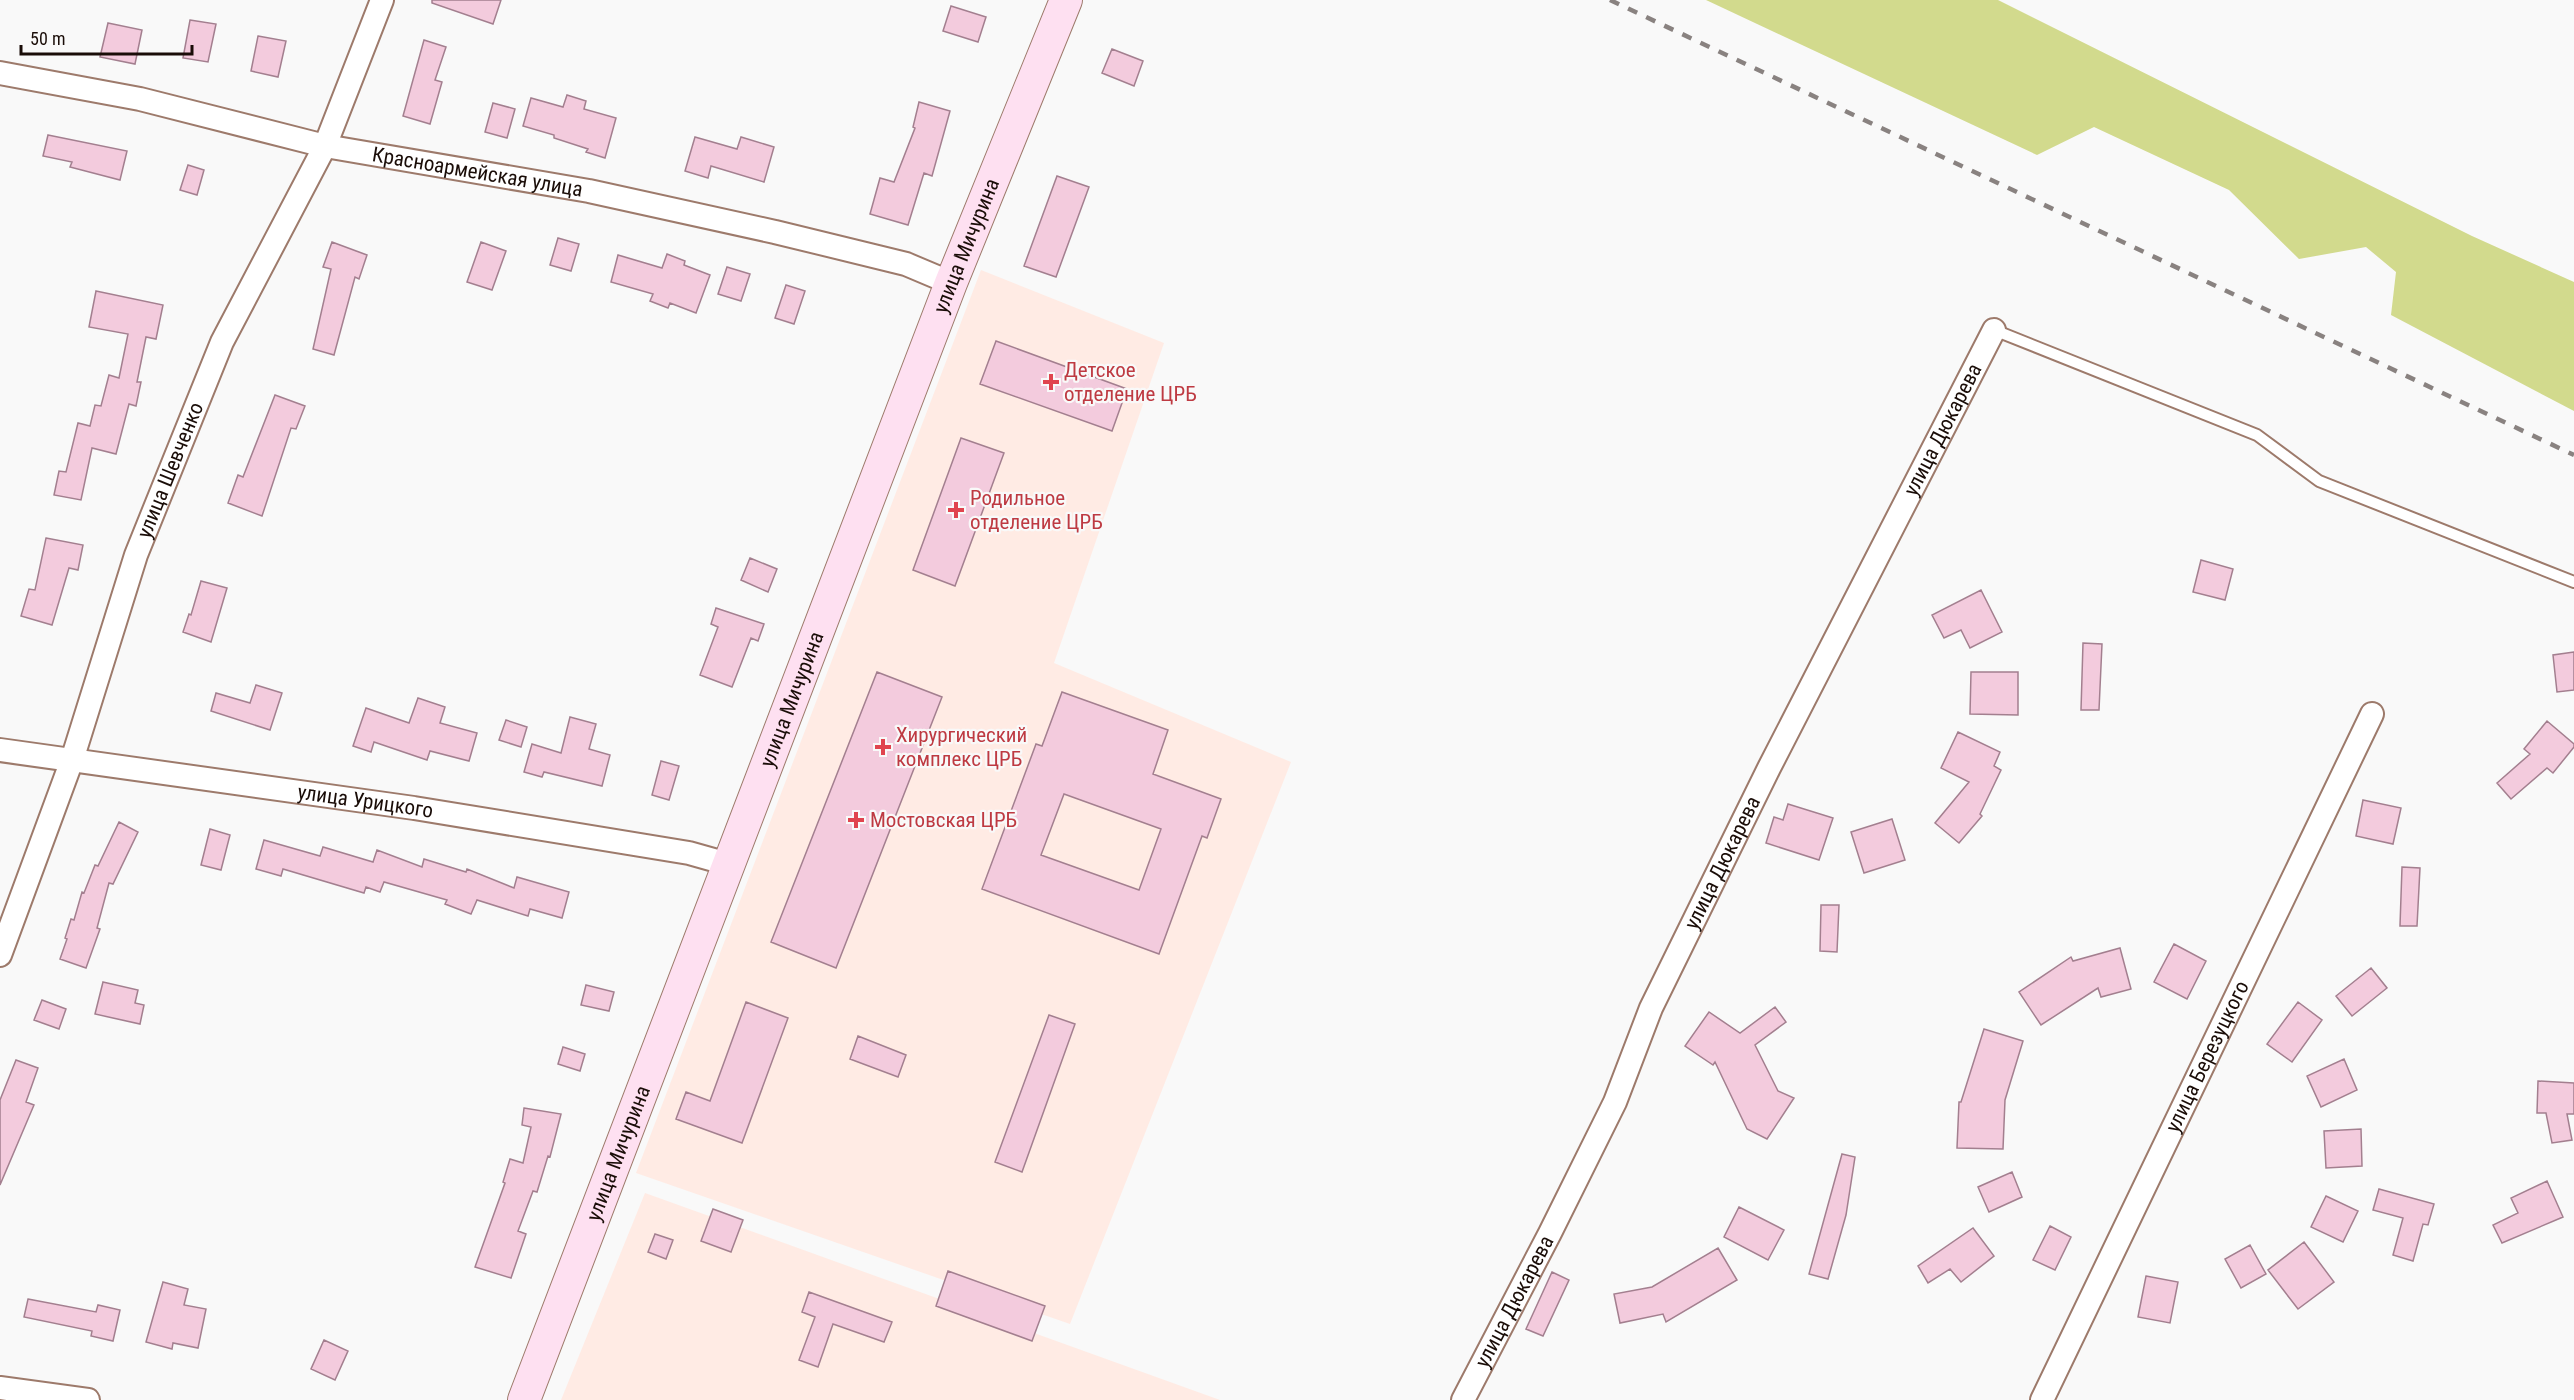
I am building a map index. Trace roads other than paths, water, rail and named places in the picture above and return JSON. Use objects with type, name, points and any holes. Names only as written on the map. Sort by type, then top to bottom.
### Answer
[{"type":"street","name":"улица Шевченко","points":[[0,956],[72,760],[136,555],[222,342],[325,146],[382,0]]},
{"type":"street","name":"улица Мичурина","points":[[524,1400],[951,283],[1066,0]]},
{"type":"street","name":"Красноармейская улица","points":[[0,73],[140,99],[325,146],[589,191],[775,232],[906,264],[951,283]]},
{"type":"street","name":"улица Дюкарева","points":[[1463,1400],[1615,1102],[1651,1008],[1769,768],[1994,330]]},
{"type":"street","name":"улица Березуцкого","points":[[2042,1400],[2373,714]]},
{"type":"street","name":"улица Урицкого","points":[[0,750],[414,808],[689,853],[729,864]]},
{"type":"street","points":[[0,1388],[88,1400]]},
{"type":"lane","points":[[1994,330],[2257,435],[2319,481],[2574,582]]},
{"type":"railway","points":[[1610,0],[2574,455]]},
{"type":"place","name":"Детское отделение ЦРБ","points":[[1051,382]]},
{"type":"place","name":"Родильное отделение ЦРБ","points":[[956,510]]},
{"type":"place","name":"Хирургический комплекс ЦРБ","points":[[883,747]]},
{"type":"place","name":"Мостовская ЦРБ","points":[[856,820]]}]
